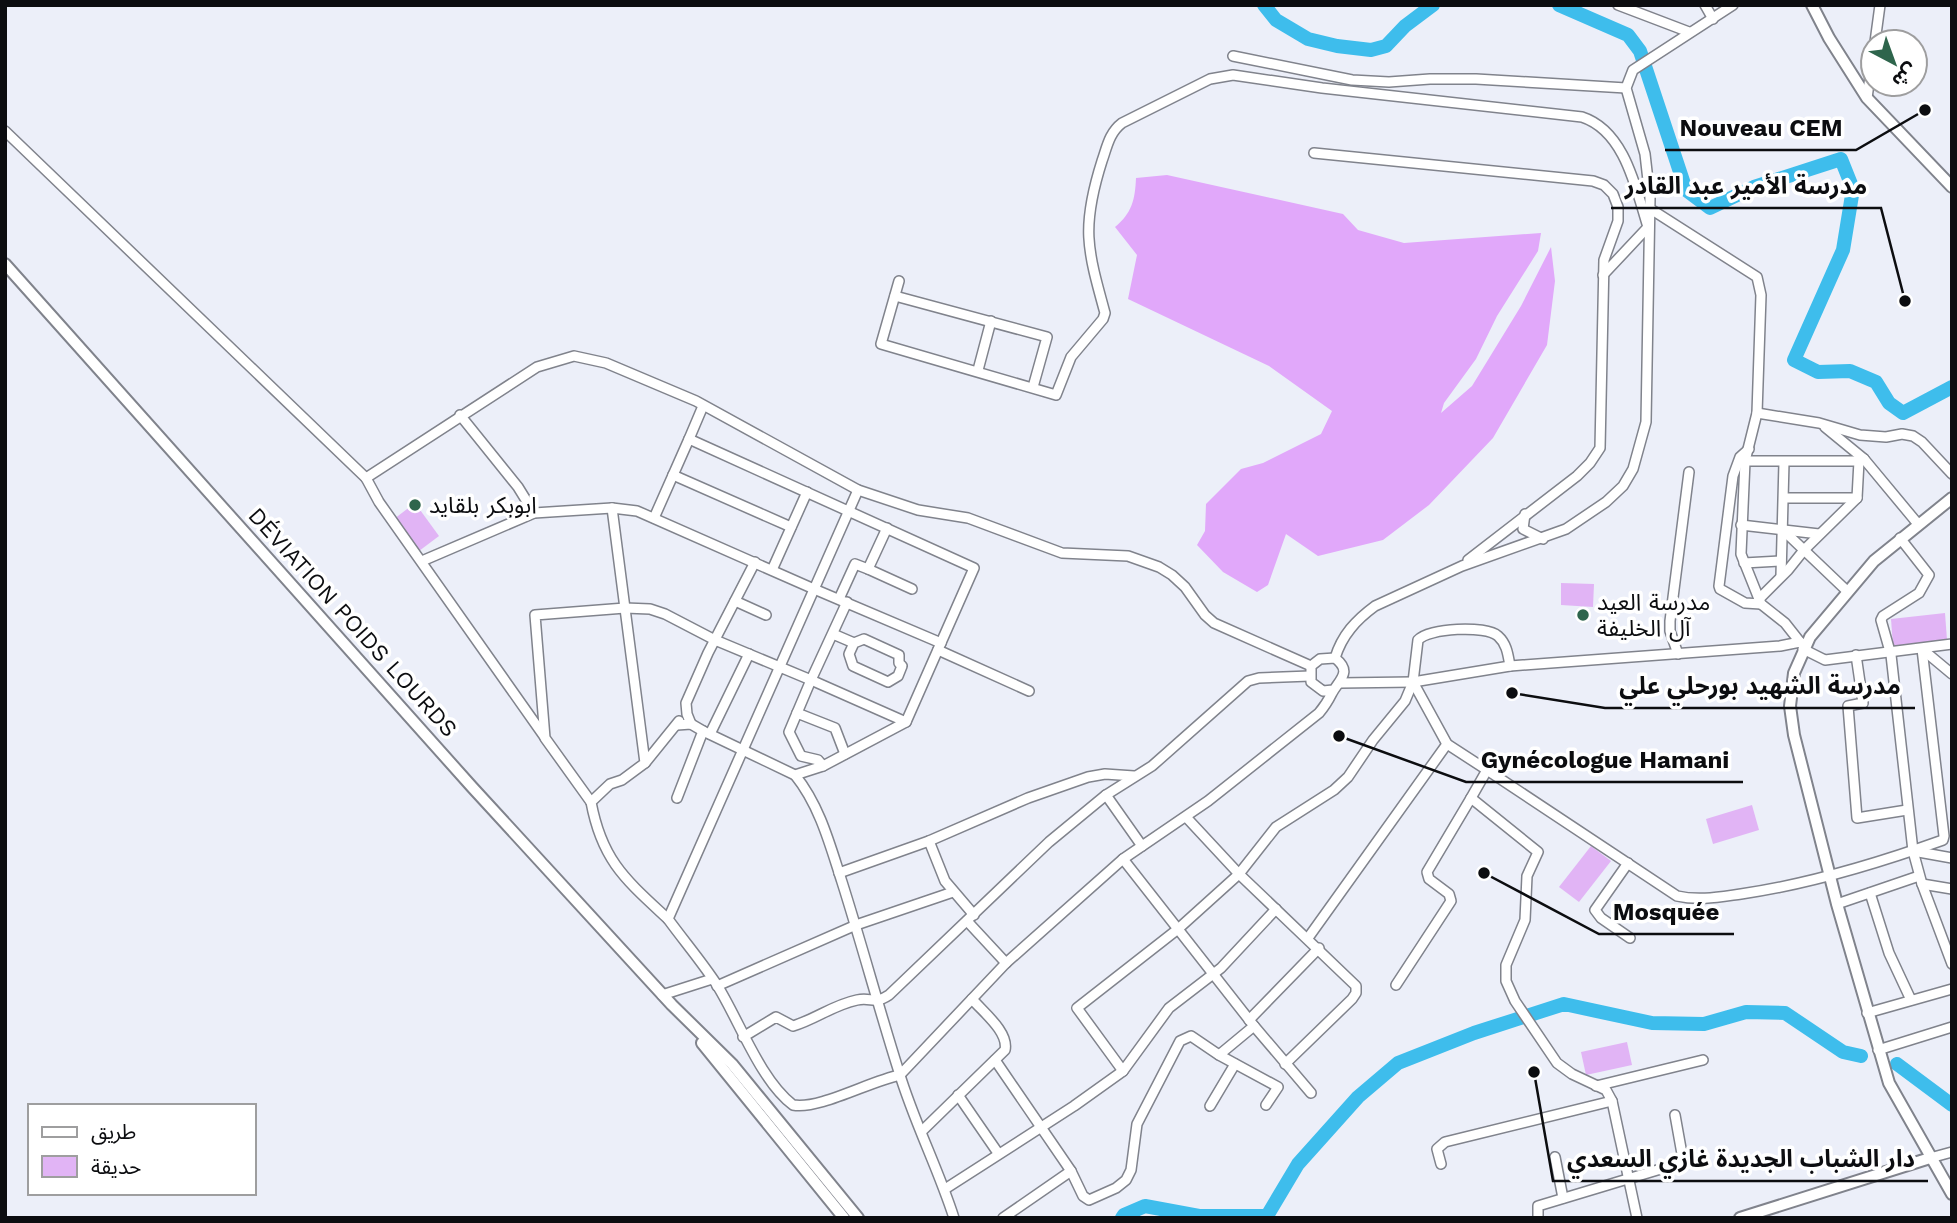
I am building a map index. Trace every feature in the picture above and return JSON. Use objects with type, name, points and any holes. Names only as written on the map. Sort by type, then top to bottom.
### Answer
[{"type":"main road","points":[[1812,5],[1859,85]]},
{"type":"main road","points":[[1867,98],[1952,187]]},
{"type":"main road","name":"DÉVIATION POIDS LOURDS","points":[[5,264],[463,778],[662,995],[732,1064],[858,1218]]},
{"type":"main road","points":[[1952,498],[1900,537],[1874,561],[1803,646],[1794,673],[1790,706],[1794,735],[1837,904],[1889,1083],[1952,1194]]},
{"type":"main road","name":"DÉVIATION POIDS LOURDS","points":[[672,1005],[844,1218]]},
{"type":"main road","points":[[1740,1218],[1930,1158]]},
{"type":"street","points":[[1618,5],[1689,32]]},
{"type":"street","points":[[1705,5],[1713,19]]},
{"type":"street","points":[[1335,658],[1342,638],[1357,620],[1375,606],[1462,566],[1542,539],[1587,517],[1623,486],[1633,469],[1646,422],[1649,208],[1645,154],[1626,88],[1633,70],[1733,5]]},
{"type":"street","points":[[1877,28],[1880,5]]},
{"type":"street","points":[[1233,56],[1352,80],[1389,82],[1476,79],[1626,88]]},
{"type":"street","points":[[899,281],[881,344],[978,370],[1056,395],[1070,357],[1103,319],[1105,313],[1090,255],[1087,227],[1093,188],[1112,132],[1135,116],[1221,75],[1254,76],[1322,88],[1496,106],[1582,117],[1594,121],[1602,126],[1620,150],[1648,227]]},
{"type":"street","points":[[5,131],[366,478],[379,502],[591,802],[595,824],[610,858],[622,875],[668,919],[715,983],[743,1037],[770,1078],[793,1105],[810,1106],[884,1078],[900,1075],[1006,963],[1123,859],[1186,817],[1318,713],[1337,686],[1343,674],[1342,665],[1335,658],[1320,659],[1310,671],[1248,681],[1152,766],[1106,795],[1049,842],[889,995],[879,1001],[861,999],[836,1005],[807,1022],[793,1026],[776,1017],[743,1037]]},
{"type":"street","points":[[1314,153],[1593,181],[1604,185],[1618,207],[1618,221],[1604,260],[1600,448],[1577,476],[1525,514],[1462,566]]},
{"type":"street","points":[[1649,208],[1757,277],[1761,295],[1757,412],[1745,461],[1741,554],[1760,601],[1784,623],[1803,646],[1825,660],[1952,644]]},
{"type":"street","points":[[1603,275],[1648,227]]},
{"type":"street","points":[[895,296],[1047,337],[1033,387]]},
{"type":"street","points":[[978,370],[991,321]]},
{"type":"street","points":[[366,478],[537,367],[573,356],[606,363],[704,406],[858,490],[918,510],[968,518],[1062,553],[1108,554],[1143,561],[1172,575],[1214,623],[1310,671]]},
{"type":"street","points":[[654,517],[704,406]]},
{"type":"street","points":[[1757,412],[1819,423],[1873,437],[1902,434],[1913,436],[1952,474]]},
{"type":"street","points":[[460,415],[517,487],[534,513]]},
{"type":"street","points":[[1819,423],[1861,460],[1919,524]]},
{"type":"street","points":[[690,439],[974,568],[906,722],[822,766],[795,775]]},
{"type":"street","points":[[1750,448],[1740,457],[1733,476],[1719,586],[1745,603],[1760,601],[1819,534],[1857,498],[1861,460]]},
{"type":"street","points":[[1745,461],[1861,460]]},
{"type":"street","points":[[1781,576],[1784,462]]},
{"type":"street","points":[[1678,654],[1670,631],[1670,621],[1689,472]]},
{"type":"street","points":[[673,475],[791,527]]},
{"type":"street","points":[[668,919],[858,490]]},
{"type":"street","points":[[772,570],[807,492]]},
{"type":"street","points":[[1784,498],[1857,498]]},
{"type":"street","points":[[422,561],[534,513],[612,508],[637,511],[843,601],[1029,691]]},
{"type":"street","points":[[612,508],[645,763]]},
{"type":"street","points":[[1525,514],[1523,530],[1542,539]]},
{"type":"street","points":[[1741,525],[1819,534]]},
{"type":"street","points":[[868,569],[887,528]]},
{"type":"street","points":[[1783,530],[1848,592]]},
{"type":"street","points":[[1900,537],[1929,575],[1919,593],[1881,620],[1889,651],[1913,851],[1920,880],[1947,938],[1952,964]]},
{"type":"street","points":[[1744,563],[1781,561]]},
{"type":"street","points":[[591,802],[610,784],[622,780],[645,763],[677,725],[715,640],[755,562]]},
{"type":"street","points":[[822,766],[818,760],[801,756],[789,732],[833,634],[855,564],[912,589]]},
{"type":"street","points":[[735,601],[766,615]]},
{"type":"street","points":[[545,738],[535,615],[625,608],[650,609],[665,614],[715,640],[906,722]]},
{"type":"street","points":[[1123,1071],[1077,1008],[1178,929],[1239,874],[1276,827],[1326,796],[1348,776],[1405,701],[1413,682],[1418,640],[1422,635],[1487,629],[1497,635],[1506,646],[1510,666]]},
{"type":"street","points":[[833,634],[854,643],[864,639],[900,655],[899,663],[902,666],[898,676],[888,682],[853,666],[849,654],[854,643]]},
{"type":"street","points":[[1310,671],[1311,682],[1318,689],[1413,682],[1510,666],[1803,646]]},
{"type":"street","points":[[1922,649],[1952,674]]},
{"type":"street","points":[[1413,682],[1447,744],[1677,896],[1695,900],[1778,888],[1830,877],[1943,840],[1922,649]]},
{"type":"street","points":[[677,798],[707,733],[750,654]]},
{"type":"street","points":[[1856,656],[1863,703],[1849,706],[1857,818],[1907,810]]},
{"type":"street","points":[[686,703],[691,724]]},
{"type":"street","points":[[797,713],[835,728],[845,754]]},
{"type":"street","points":[[677,725],[691,724],[742,748],[795,775],[808,791],[825,830],[839,873],[900,1075],[954,1218]]},
{"type":"street","points":[[1308,938],[1447,744]]},
{"type":"street","points":[[1396,985],[1451,901],[1449,894],[1429,879],[1427,872],[1488,770]]},
{"type":"street","points":[[839,873],[929,841],[1028,798],[1088,777],[1105,774],[1135,776]]},
{"type":"street","points":[[1106,795],[1142,846]]},
{"type":"street","points":[[1471,798],[1538,852],[1527,876],[1522,929],[1506,965],[1506,981],[1534,1032],[1557,1063],[1572,1074],[1606,1090],[1612,1101],[1637,1218]]},
{"type":"street","points":[[1186,817],[1239,874],[1356,986],[1356,993],[1285,1064]]},
{"type":"street","points":[[929,841],[945,881],[1006,963]]},
{"type":"street","points":[[1913,851],[1952,858]]},
{"type":"street","points":[[1123,859],[1251,1023],[1311,1093]]},
{"type":"street","points":[[1628,863],[1595,909],[1601,918],[1630,938]]},
{"type":"street","points":[[1837,904],[1920,880],[1952,888]]},
{"type":"street","points":[[662,995],[715,983],[856,926],[953,892]]},
{"type":"street","points":[[1870,893],[1889,953],[1911,1000]]},
{"type":"street","points":[[945,1189],[1123,1071],[1169,1008],[1213,974],[1276,909]]},
{"type":"street","points":[[1219,1055],[1319,948]]},
{"type":"street","points":[[1867,1013],[1952,989]]},
{"type":"street","points":[[922,1131],[1005,1050],[1006,1043],[1002,1034],[972,999]]},
{"type":"street","points":[[1878,1049],[1952,1027]]},
{"type":"street","points":[[995,1060],[1071,1171],[1083,1196],[1090,1199],[1116,1188],[1126,1180],[1131,1170],[1137,1124],[1180,1041],[1191,1036],[1219,1055],[1278,1087],[1266,1105]]},
{"type":"street","points":[[1597,1086],[1703,1059]]},
{"type":"street","points":[[1210,1106],[1235,1064]]},
{"type":"street","points":[[958,1095],[998,1153]]},
{"type":"street","points":[[1441,1164],[1437,1149],[1445,1143],[1612,1101]]},
{"type":"street","points":[[1538,1218],[1538,1206],[1665,1168],[1679,1161],[1682,1154],[1675,1115]]},
{"type":"street","points":[[1930,1158],[1952,1152]]},
{"type":"street","points":[[1555,1157],[1563,1198]]},
{"type":"street","points":[[1003,1218],[1071,1171]]},
{"type":"green space","points":[[415,503],[439,536],[419,551],[394,519]]},
{"type":"green space","points":[[1561,583],[1594,584],[1593,607],[1561,605]]},
{"type":"green space","points":[[1945,613],[1947,640],[1893,646],[1891,619]]},
{"type":"green space","points":[[1752,805],[1759,830],[1713,844],[1706,819]]},
{"type":"green space","points":[[1591,846],[1611,861],[1579,902],[1559,887]]},
{"type":"green space","points":[[1627,1042],[1632,1065],[1586,1075],[1581,1052]]},
{"type":"shaded area","points":[[1167,175],[1343,214],[1358,230],[1404,243],[1541,233],[1538,251],[1497,316],[1476,359],[1444,403],[1441,413],[1472,386],[1521,306],[1551,247],[1555,281],[1547,345],[1493,438],[1429,505],[1383,540],[1318,556],[1286,534],[1268,585],[1257,592],[1223,572],[1197,545],[1205,531],[1206,504],[1241,469],[1263,463],[1321,434],[1332,411],[1269,366],[1128,299],[1137,255],[1115,227],[1132,206],[1136,178]]},
{"type":"waterway","points":[[1264,5],[1276,20],[1308,39],[1371,50],[1386,46],[1405,26],[1433,5]]},
{"type":"waterway","points":[[1559,5],[1628,35],[1640,51],[1686,190],[1710,208],[1754,187],[1841,159],[1853,189],[1843,250],[1794,360],[1818,372],[1850,371],[1876,382],[1889,403],[1903,413],[1952,387]]},
{"type":"waterway","points":[[1122,1218],[1145,1206],[1199,1216],[1267,1216],[1298,1164],[1358,1097],[1398,1063],[1474,1033],[1564,1004],[1652,1023],[1704,1024],[1746,1012],[1785,1013],[1843,1052],[1861,1056]]},
{"type":"waterway","points":[[1897,1064],[1952,1105]]},
{"type":"place","name":"Nouveau CEM","points":[[1925,110]]},
{"type":"place","name":"مدرسة الأمير عبد القادر","points":[[1905,301]]},
{"type":"place","name":"ابوبكر بلقايد","points":[[415,505]]},
{"type":"place","name":"مدرسة العيد آل الخليفة","points":[[1583,615]]},
{"type":"place","name":"مدرسة الشهيد بورحلي علي","points":[[1512,693]]},
{"type":"place","name":"Gynécologue Hamani","points":[[1339,736]]},
{"type":"place","name":"Mosquée","points":[[1484,873]]},
{"type":"place","name":"دار الشباب الجديدة غازي السعدي","points":[[1534,1072]]}]
